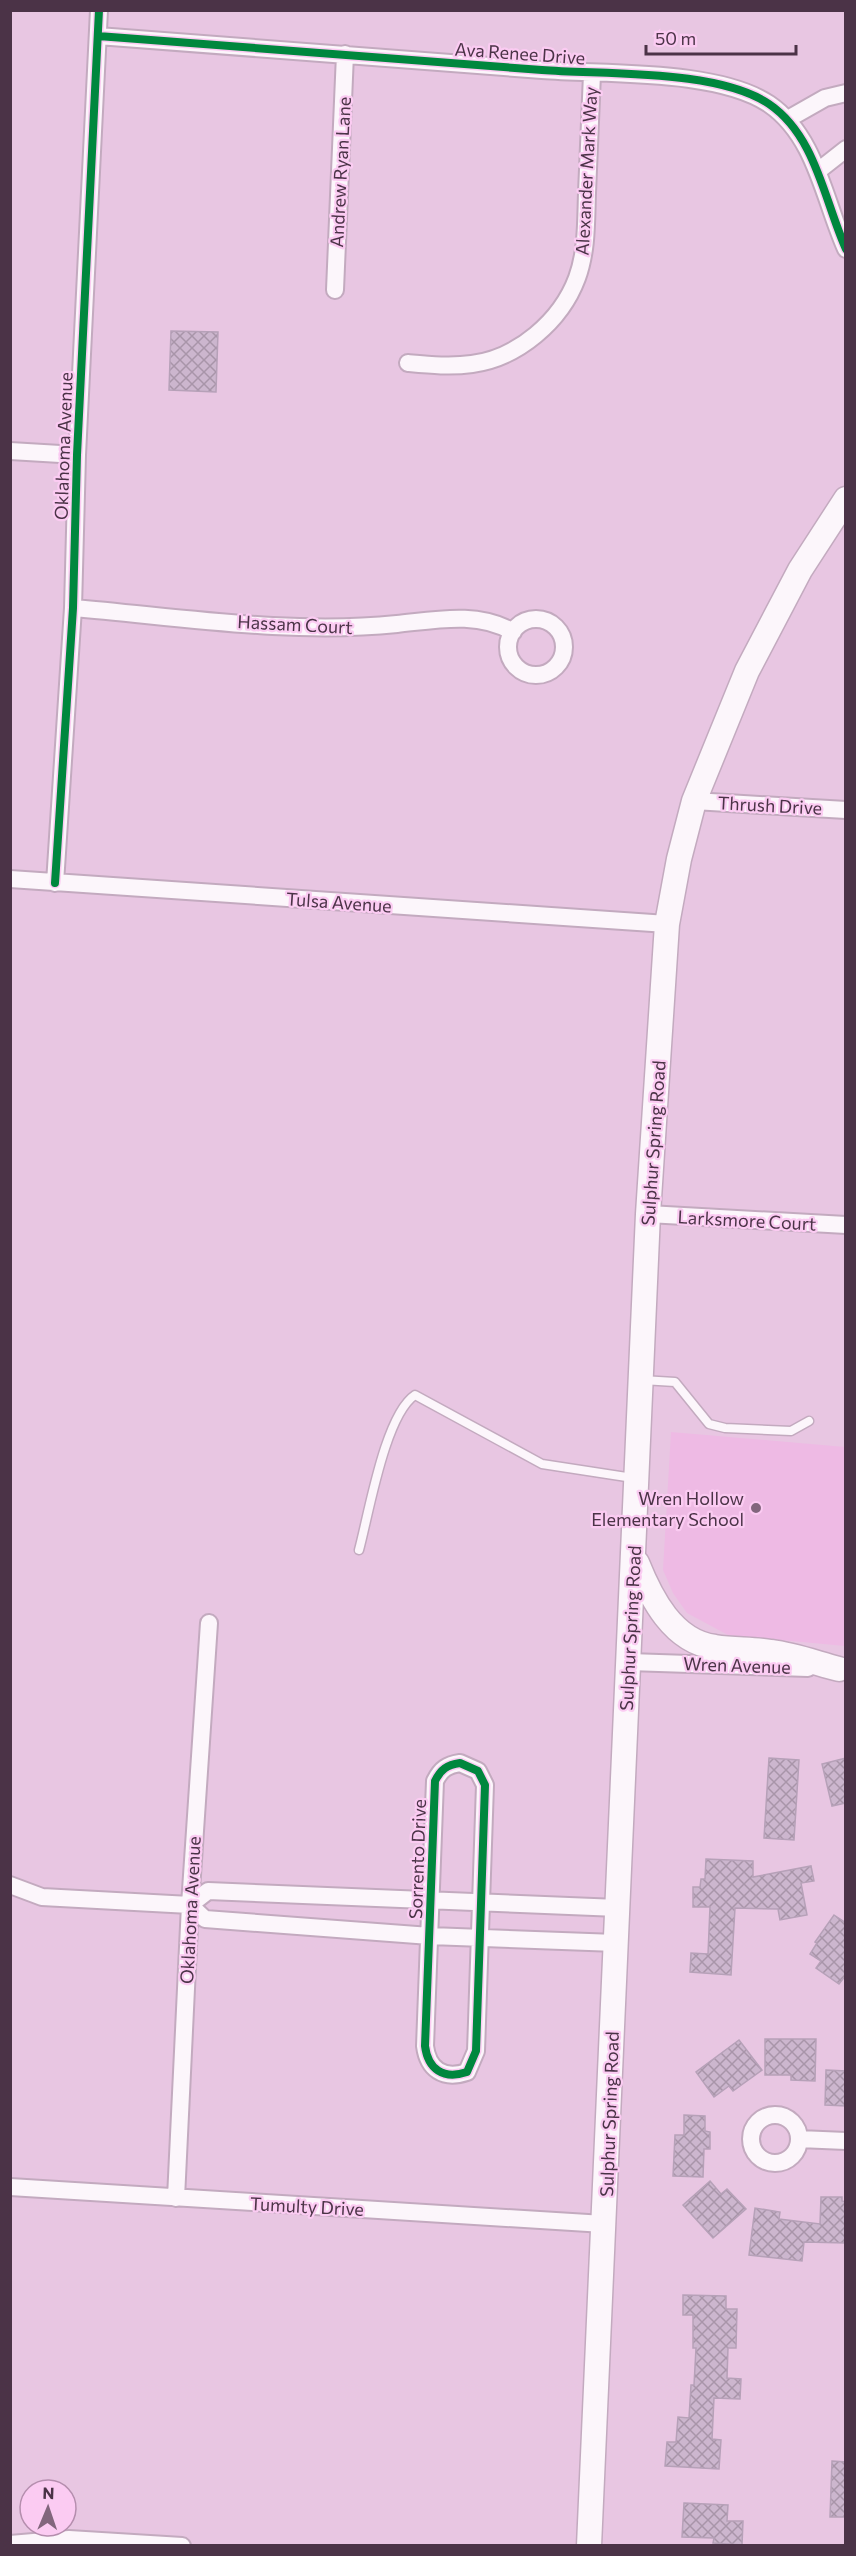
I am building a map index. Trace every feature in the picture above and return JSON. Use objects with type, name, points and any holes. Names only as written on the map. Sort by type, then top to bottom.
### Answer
[{"type":"main road","name":"Sulphur Spring Road","points":[[589,2546],[648,1214],[667,924],[679,859],[694,801],[747,671],[777,610],[846,499]]},
{"type":"main road","points":[[634,1556],[649,1593],[673,1624],[692,1640],[712,1647],[771,1652],[842,1669]]},
{"type":"street","name":"Oklahoma Avenue","points":[[54,883],[73,608],[77,455],[99,10]]},
{"type":"street","name":"Ava Renee Drive","points":[[98,36],[592,74],[698,78],[737,89],[767,102],[788,119],[818,171],[831,218],[846,249]]},
{"type":"street","name":"Andrew Ryan Lane","points":[[335,290],[345,54]]},
{"type":"street","name":"Alexander Mark Way","points":[[408,363],[447,366],[474,364],[500,356],[526,343],[564,306],[577,278],[585,247],[592,74]]},
{"type":"street","points":[[788,119],[825,98],[846,93]]},
{"type":"street","points":[[818,171],[846,149]]},
{"type":"street","points":[[10,451],[77,455]]},
{"type":"street","name":"Hassam Court","points":[[73,608],[341,630],[452,618],[495,621],[513,633]]},
{"type":"street","name":"Thrush Drive","points":[[694,801],[846,810]]},
{"type":"street","name":"Tulsa Avenue","points":[[10,879],[667,924]]},
{"type":"street","name":"Larksmore Court","points":[[648,1214],[846,1225]]},
{"type":"street","name":"Oklahoma Avenue","points":[[176,2198],[190,1905],[209,1623]]},
{"type":"street","name":"Wren Avenue","points":[[629,1662],[842,1669]]},
{"type":"street","name":"Sorrento Drive","points":[[460,1763],[478,1771],[485,1785],[483,1902],[476,2051],[467,2072],[452,2075],[435,2070],[427,2059],[425,2046],[435,1781],[440,1771],[451,1764],[460,1763]]},
{"type":"street","name":"Sorrento Drive","points":[[10,1885],[42,1897],[190,1905],[206,1919],[430,1936],[616,1943]]},
{"type":"street","name":"Sorrento Drive","points":[[190,1905],[208,1891],[618,1908]]},
{"type":"street","points":[[799,2139],[846,2141]]},
{"type":"street","name":"Tumulty Drive","points":[[10,2187],[604,2224]]},
{"type":"street","points":[[10,2544],[69,2539],[182,2546]]},
{"type":"lane","points":[[641,1380],[675,1382],[699,1415],[709,1424],[724,1428],[791,1431],[809,1421]]},
{"type":"lane","points":[[359,1550],[389,1434],[409,1399],[415,1395],[542,1464],[637,1479]]},
{"type":"shaded area","name":"Wren Hollow Elementary School","points":[[671,1432],[845,1447],[845,1646],[728,1635],[687,1613],[673,1593],[663,1570]]},
{"type":"building","points":[[171,331],[218,332],[216,392],[169,390]]},
{"type":"building","points":[[769,1758],[799,1760],[794,1840],[764,1838]]},
{"type":"building","points":[[846,1758],[846,1803],[832,1806],[822,1764]]},
{"type":"building","points":[[706,1859],[753,1861],[753,1877],[811,1866],[814,1881],[801,1883],[807,1915],[780,1920],[778,1909],[735,1908],[731,1975],[690,1972],[691,1953],[708,1954],[710,1907],[693,1907],[693,1887],[700,1887],[701,1879],[705,1879]]},
{"type":"building","points":[[834,1915],[846,1923],[846,1975],[839,1984],[816,1968],[821,1961],[810,1954],[817,1943],[815,1942]]},
{"type":"building","points":[[765,2039],[816,2039],[815,2081],[791,2080],[791,2075],[765,2075]]},
{"type":"building","points":[[739,2040],[762,2070],[733,2091],[729,2086],[714,2097],[696,2072]]},
{"type":"building","points":[[826,2070],[846,2071],[846,2106],[825,2105]]},
{"type":"building","points":[[684,2115],[705,2116],[705,2131],[710,2132],[710,2149],[704,2149],[703,2177],[673,2176],[675,2135],[684,2135]]},
{"type":"building","points":[[710,2181],[721,2194],[727,2189],[746,2209],[713,2238],[683,2205]]},
{"type":"building","points":[[821,2197],[842,2197],[842,2201],[846,2202],[846,2243],[804,2242],[802,2261],[749,2255],[755,2208],[780,2212],[779,2219],[820,2224]]},
{"type":"building","points":[[683,2295],[726,2296],[726,2309],[737,2309],[736,2348],[728,2348],[727,2378],[741,2379],[740,2399],[714,2398],[712,2439],[721,2440],[719,2469],[665,2466],[667,2442],[676,2442],[678,2417],[689,2418],[691,2385],[694,2385],[696,2348],[693,2348],[693,2315],[683,2315]]},
{"type":"building","points":[[832,2461],[846,2462],[846,2517],[830,2517]]},
{"type":"building","points":[[684,2503],[728,2505],[727,2521],[743,2521],[742,2545],[713,2543],[714,2538],[682,2537]]},
{"type":"cycle path","points":[[55,883],[73,608],[77,455],[99,10]]},
{"type":"cycle path","points":[[98,36],[542,70],[660,76],[720,85],[747,93],[769,104],[785,117],[798,133],[817,170],[846,249]]},
{"type":"cycle path","points":[[460,1763],[478,1771],[485,1785],[476,2051],[467,2072],[451,2075],[438,2071],[433,2066],[429,2061],[425,2046],[435,1781],[445,1768],[460,1763]]},
{"type":"place","name":"Wren Hollow Elementary School","points":[[756,1508]]}]
